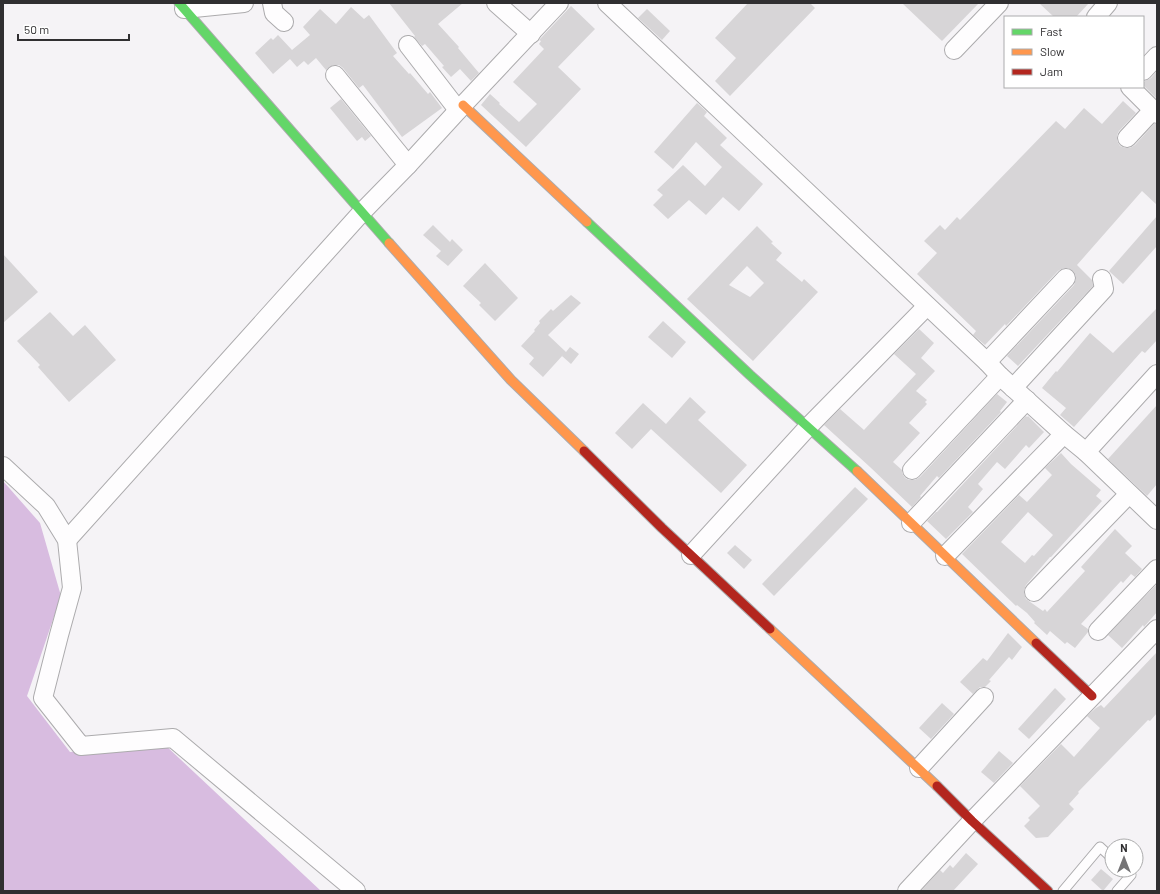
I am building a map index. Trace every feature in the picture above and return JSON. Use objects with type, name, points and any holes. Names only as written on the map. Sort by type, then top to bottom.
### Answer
[{"type":"street","points":[[181,6],[244,3]]},
{"type":"street","points":[[272,3],[274,13],[284,22]]},
{"type":"street","points":[[496,3],[531,34]]},
{"type":"street","points":[[66,540],[362,212],[408,165],[559,3]]},
{"type":"street","points":[[607,3],[987,362],[1000,376],[1086,452],[1157,520]]},
{"type":"street","points":[[954,50],[999,3]]},
{"type":"street","points":[[1097,16],[1108,3]]},
{"type":"street","points":[[181,6],[511,380],[662,528],[919,768],[972,821],[1048,891]]},
{"type":"street","points":[[410,56],[461,107],[750,375],[862,476],[1092,696]]},
{"type":"street","points":[[1144,70],[1157,56]]},
{"type":"street","points":[[335,75],[408,165]]},
{"type":"street","points":[[1127,138],[1155,112],[1131,88]]},
{"type":"street","points":[[987,362],[1066,278]]},
{"type":"street","points":[[1013,388],[1104,289],[1102,279]]},
{"type":"street","points":[[691,555],[808,427],[926,306]]},
{"type":"street","points":[[1086,452],[1157,374]]},
{"type":"street","points":[[912,470],[1000,376]]},
{"type":"street","points":[[911,523],[1027,400]]},
{"type":"street","points":[[945,556],[1064,434]]},
{"type":"street","points":[[3,466],[46,506],[66,540],[72,588],[43,698],[81,746],[173,738],[356,891]]},
{"type":"street","points":[[1034,592],[1129,494]]},
{"type":"street","points":[[1098,631],[1157,569]]},
{"type":"street","points":[[907,891],[972,821],[1157,629]]},
{"type":"street","points":[[919,768],[984,697]]},
{"type":"lane","points":[[1063,891],[1100,847],[1104,851]]},
{"type":"lane","points":[[1117,891],[1128,878]]},
{"type":"shaded area","points":[[3,481],[40,523],[61,596],[27,696],[70,752],[164,744],[321,891],[3,891]]},
{"type":"building","points":[[389,3],[463,3],[438,24],[459,47],[458,48],[479,73],[471,81],[460,69],[451,77],[442,67],[444,66],[425,44],[422,46],[414,37],[415,36]]},
{"type":"building","points":[[748,3],[810,3],[815,8],[730,96],[715,81],[736,58],[715,38]]},
{"type":"building","points":[[902,3],[979,3],[942,41]]},
{"type":"building","points":[[1039,3],[1089,3],[1077,16],[1053,16]]},
{"type":"building","points":[[571,6],[595,29],[558,67],[581,89],[526,147],[481,105],[490,94],[519,122],[537,104],[513,82],[544,49],[539,44],[541,41],[539,40]]},
{"type":"building","points":[[351,7],[364,19],[369,15],[397,53],[393,56],[428,94],[430,92],[442,108],[402,137],[363,85],[359,88],[339,65],[333,65],[326,70],[316,58],[308,65],[304,61],[297,67],[290,59],[273,74],[255,53],[271,38],[273,40],[278,35],[292,50],[310,35],[303,27],[320,9],[336,24]]},
{"type":"building","points":[[647,9],[670,31],[662,40],[638,18]]},
{"type":"building","points":[[1157,71],[1157,99],[1144,86],[1144,82],[1151,78]]},
{"type":"building","points":[[341,99],[371,136],[365,141],[362,137],[357,141],[330,108]]},
{"type":"building","points":[[1123,101],[1136,113],[1117,135],[1117,141],[1120,146],[1130,148],[1135,145],[1154,124],[1157,124],[1157,205],[1142,191],[1077,265],[1092,280],[1093,286],[1018,366],[1007,356],[1074,285],[1076,275],[1073,271],[1068,268],[1063,268],[1058,271],[1006,326],[1005,324],[985,345],[973,335],[976,331],[917,274],[937,253],[924,241],[940,225],[945,230],[957,217],[960,220],[1056,121],[1065,129],[1084,108],[1102,124]]},
{"type":"building","points":[[697,103],[707,112],[704,116],[727,138],[720,145],[763,184],[739,211],[723,197],[706,215],[689,200],[668,219],[653,205],[663,195],[657,190],[683,165],[705,186],[722,167],[696,142],[673,169],[654,152]]},
{"type":"building","points":[[1157,216],[1157,246],[1123,284],[1109,271]]},
{"type":"building","points":[[433,225],[450,242],[452,239],[463,250],[448,266],[436,256],[441,251],[423,235]]},
{"type":"building","points":[[757,226],[773,242],[771,243],[782,253],[776,260],[802,282],[804,279],[818,292],[753,361],[687,299]],"holes":[[[747,266],[764,283],[750,297],[729,285]]]},
{"type":"building","points":[[3,254],[38,292],[3,323]]},
{"type":"building","points":[[485,263],[518,298],[495,321],[479,305],[481,303],[463,286]]},
{"type":"building","points":[[571,295],[581,303],[548,335],[566,352],[570,347],[579,354],[571,364],[562,356],[543,377],[529,364],[534,358],[521,346],[535,331],[534,330],[540,323],[539,321],[551,309],[553,311]]},
{"type":"building","points":[[1157,308],[1157,340],[1145,353],[1142,351],[1074,427],[1060,415],[1066,408],[1042,388],[1090,333],[1113,353]]},
{"type":"building","points":[[50,312],[73,336],[85,325],[116,360],[69,402],[38,367],[40,365],[17,341]]},
{"type":"building","points":[[663,321],[686,342],[672,358],[648,337]]},
{"type":"building","points":[[919,329],[934,343],[921,358],[935,371],[916,391],[927,400],[925,402],[927,404],[909,423],[920,433],[893,462],[902,470],[905,478],[915,480],[920,477],[997,394],[1007,402],[1000,411],[1001,412],[939,478],[937,476],[912,507],[824,425],[840,409],[864,430],[916,374],[894,354]]},
{"type":"building","points":[[690,397],[706,412],[698,420],[747,465],[721,493],[651,429],[632,449],[615,433],[643,403],[666,424]]},
{"type":"building","points":[[1157,405],[1157,484],[1147,496],[1108,459]]},
{"type":"building","points":[[1026,416],[1028,416],[1044,432],[1029,448],[1026,445],[1005,469],[997,462],[978,484],[983,489],[968,507],[973,512],[946,539],[927,521]]},
{"type":"building","points":[[1061,453],[1071,464],[1101,490],[1096,496],[1102,501],[1026,585],[1024,594],[1026,599],[1043,611],[1045,609],[1047,612],[1085,571],[1081,567],[1115,529],[1132,546],[1125,553],[1142,569],[1135,577],[1131,574],[1123,583],[1121,581],[1081,624],[1088,629],[1088,632],[1075,648],[1067,642],[1065,644],[1050,631],[1047,635],[1034,623],[1035,622],[1027,613],[1017,605],[1016,606],[962,554],[1019,495],[1027,502],[1052,475],[1045,468]],"holes":[[[1028,512],[1053,535],[1034,556],[1032,555],[1025,563],[1001,542]]]},
{"type":"building","points":[[855,487],[868,499],[774,596],[762,584]]},
{"type":"building","points":[[735,545],[752,560],[744,569],[727,553]]},
{"type":"building","points":[[1157,584],[1157,612],[1122,648],[1108,635]]},
{"type":"building","points":[[1008,633],[1022,647],[1012,660],[1009,657],[989,680],[991,681],[985,687],[980,687],[973,694],[960,682],[983,658],[987,661]]},
{"type":"building","points":[[1157,652],[1157,713],[1150,721],[1148,720],[1078,792],[1079,793],[1069,804],[1074,809],[1048,837],[1036,838],[1024,826],[1030,820],[1028,818],[1040,806],[1020,786],[1061,744],[1074,757],[1100,728],[1087,716],[1101,705],[1104,708]]},
{"type":"building","points":[[1055,688],[1066,699],[1029,739],[1018,729]]},
{"type":"building","points":[[942,703],[954,714],[931,739],[919,728]]},
{"type":"building","points":[[999,751],[1013,763],[994,783],[981,772]]},
{"type":"building","points":[[966,853],[978,864],[953,891],[921,891],[940,870],[943,873],[950,865],[953,868]]},
{"type":"building","points":[[1101,869],[1104,872],[1104,878],[1113,879],[1103,891],[1091,880]]},
{"type":"traffic: fast","points":[[179,3],[389,243]]},
{"type":"traffic: fast","points":[[587,222],[750,375],[857,471]]},
{"type":"traffic: slow","points":[[463,105],[587,222]]},
{"type":"traffic: slow","points":[[389,243],[511,380],[584,451]]},
{"type":"traffic: slow","points":[[857,471],[1036,643]]},
{"type":"traffic: slow","points":[[770,629],[937,786]]},
{"type":"traffic: jam","points":[[584,451],[662,528],[770,629]]},
{"type":"traffic: jam","points":[[1036,643],[1092,696]]},
{"type":"traffic: jam","points":[[937,786],[972,821],[1048,891]]}]
